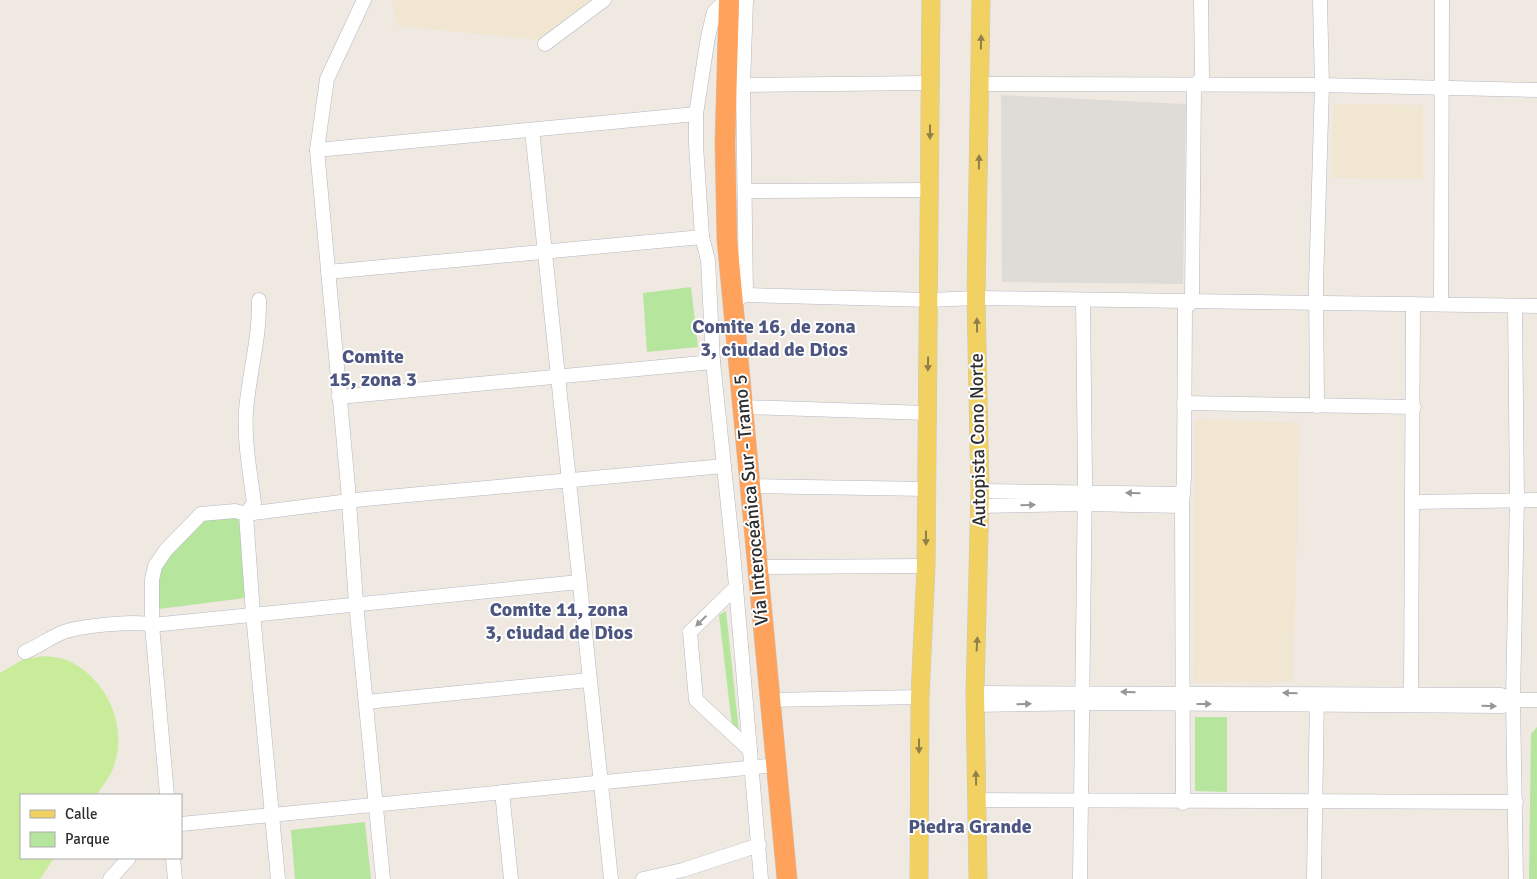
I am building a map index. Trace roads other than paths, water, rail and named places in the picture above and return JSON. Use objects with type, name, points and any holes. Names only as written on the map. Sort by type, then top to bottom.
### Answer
[{"type":"highway","name":"Vía Interoceánica Sur - Tramo 5","points":[[728,0],[725,183],[739,298],[743,407],[787,879]]},
{"type":"main road","points":[[919,879],[920,697],[926,566],[930,0]]},
{"type":"main road","name":"Autopista Cono Norte","points":[[978,879],[975,699],[980,498],[976,298],[981,0]]},
{"type":"street","points":[[364,0],[327,80],[317,150],[356,603],[383,879]]},
{"type":"street","points":[[545,44],[604,0]]},
{"type":"street","points":[[728,0],[714,12],[696,114],[702,237],[708,260],[713,362],[733,552],[761,879]]},
{"type":"street","points":[[746,0],[743,85],[746,191],[739,298],[929,300],[976,298],[1537,306]]},
{"type":"street","points":[[1182,803],[1182,500],[1184,478],[1185,308],[1192,302],[1194,86],[1202,78],[1201,0]]},
{"type":"street","points":[[1317,406],[1317,304],[1322,85],[1320,0]]},
{"type":"street","points":[[1441,304],[1444,87],[1442,0]]},
{"type":"street","points":[[743,85],[930,83]]},
{"type":"street","points":[[980,84],[1322,85],[1537,90]]},
{"type":"street","points":[[317,150],[696,114]]},
{"type":"street","points":[[532,130],[557,376],[570,479],[599,783],[611,879]]},
{"type":"street","points":[[746,191],[929,190]]},
{"type":"street","points":[[328,272],[544,250],[702,237]]},
{"type":"street","points":[[259,300],[256,350],[246,411],[246,437],[254,503],[246,514],[253,614],[278,879]]},
{"type":"street","points":[[1080,879],[1084,498],[1083,300]]},
{"type":"street","points":[[1411,696],[1414,407],[1413,304]]},
{"type":"street","points":[[1515,306],[1517,500],[1513,700],[1516,879]]},
{"type":"street","points":[[339,396],[713,362]]},
{"type":"street","points":[[1184,403],[1414,407]]},
{"type":"street","points":[[743,407],[927,413]]},
{"type":"street","points":[[167,794],[152,625],[152,580],[155,566],[166,550],[201,514],[235,511],[246,514],[348,501],[724,466]]},
{"type":"street","points":[[750,486],[926,489]]},
{"type":"street","points":[[980,498],[1182,500]]},
{"type":"street","points":[[1413,502],[1537,500]]},
{"type":"street","points":[[733,552],[753,523]]},
{"type":"street","points":[[757,567],[926,566]]},
{"type":"street","points":[[25,652],[48,642],[60,633],[100,626],[143,622],[152,625],[579,582]]},
{"type":"street","points":[[736,587],[690,632],[696,700],[750,750]]},
{"type":"street","points":[[366,702],[589,680]]},
{"type":"street","points":[[1317,699],[1500,695],[1513,700],[1537,700]]},
{"type":"street","points":[[770,700],[920,697]]},
{"type":"street","points":[[975,699],[1317,699],[1502,706],[1513,700]]},
{"type":"street","points":[[1314,879],[1317,699]]},
{"type":"street","points":[[182,824],[777,766]]},
{"type":"street","points":[[502,792],[511,879]]},
{"type":"street","points":[[976,800],[1082,800],[1182,803],[1516,802]]},
{"type":"street","points":[[643,879],[683,870],[759,845]]},
{"type":"street","points":[[110,879],[129,859]]},
{"type":"street","points":[[173,859],[175,879]]},
{"type":"district","name":"Comite 16, de zona 3, ciudad de Dios","points":[[774,338]]},
{"type":"district","name":"Comite 15, zona 3","points":[[373,368]]},
{"type":"district","name":"Comite 11, zona 3, ciudad de Dios","points":[[559,620]]},
{"type":"district","name":"Piedra Grande","points":[[970,826]]}]
